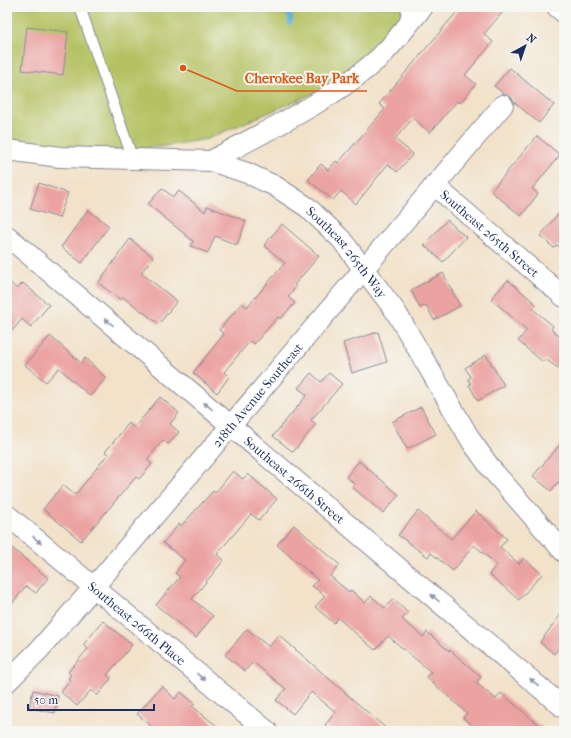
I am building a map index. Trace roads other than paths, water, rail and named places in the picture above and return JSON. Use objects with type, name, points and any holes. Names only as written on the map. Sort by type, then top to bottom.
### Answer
[{"type":"street","points":[[211,161],[302,112],[338,88],[380,57],[422,7]]},
{"type":"street","points":[[557,7],[564,13]]},
{"type":"street","name":"218th Avenue Southeast","points":[[7,682],[39,650],[93,588],[232,426],[434,185],[504,105]]},
{"type":"street","name":"Southeast 265th Way","points":[[7,150],[60,157],[211,161],[247,173],[275,186],[307,207],[341,239],[396,312],[472,442],[492,470],[564,552]]},
{"type":"street","name":"Southeast 265th Street","points":[[434,185],[564,297]]},
{"type":"street","name":"Southeast 266th Street","points":[[7,236],[564,708]]},
{"type":"street","name":"Southeast 266th Place","points":[[7,515],[266,731]]},
{"type":"lane","points":[[80,7],[133,160]]},
{"type":"lane","points":[[405,28],[407,7]]},
{"type":"waterway","points":[[287,7],[286,11],[291,18],[290,23]]},
{"type":"place","name":"Cherokee Bay Park","points":[[183,68]]}]
